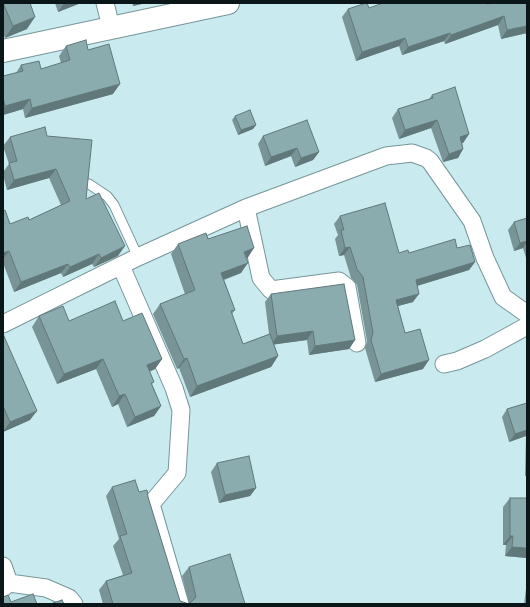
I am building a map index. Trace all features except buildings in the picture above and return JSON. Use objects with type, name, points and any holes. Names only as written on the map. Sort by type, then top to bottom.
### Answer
[{"type":"street","points":[[105,3],[111,27]]},
{"type":"street","points":[[3,51],[228,3]]},
{"type":"street","points":[[3,324],[138,257],[246,208],[386,156],[412,153],[426,158],[472,221],[485,258],[503,297],[527,314]]},
{"type":"street","points":[[246,208],[261,278],[271,290],[339,281],[347,287],[357,344]]},
{"type":"street","points":[[121,266],[174,388],[181,410],[177,473],[151,504],[180,604]]},
{"type":"street","points":[[444,364],[456,362],[485,349],[527,326]]},
{"type":"street","points":[[3,566],[6,585],[46,588],[69,598],[74,604]]},
{"type":"lane","points":[[89,184],[107,196],[114,205],[138,257]]}]
